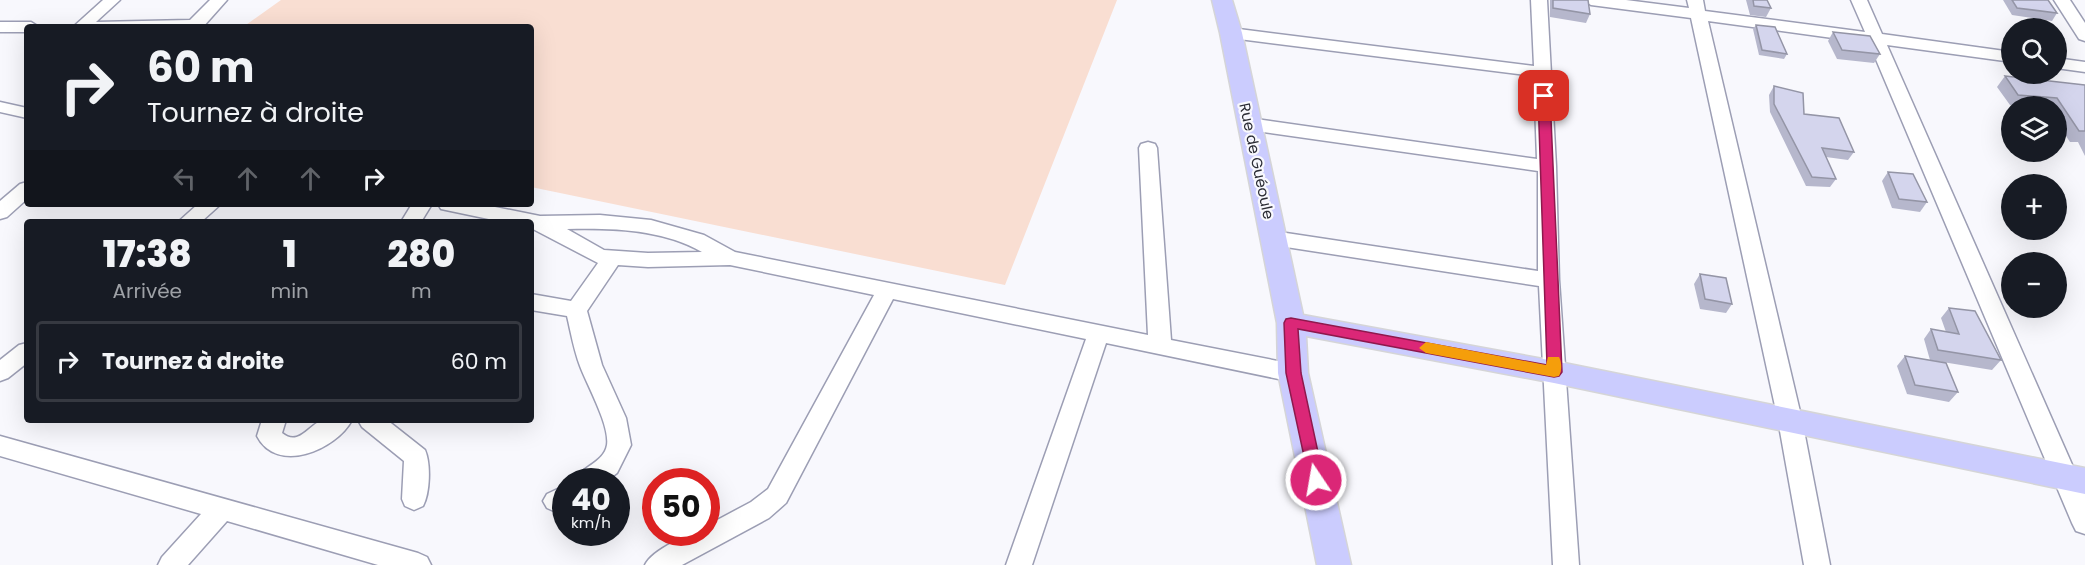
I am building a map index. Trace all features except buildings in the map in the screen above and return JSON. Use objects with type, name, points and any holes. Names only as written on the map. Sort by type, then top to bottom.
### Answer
[{"type":"main road","name":"Rue de Guéoule","points":[[1222,0],[1231,33],[1291,323],[1293,373],[1334,565]]},
{"type":"main road","points":[[1291,323],[1554,372],[2076,478]]},
{"type":"street","points":[[84,24],[112,0]]},
{"type":"street","points":[[197,24],[219,0]]},
{"type":"street","points":[[1539,0],[1554,372],[1566,565]]},
{"type":"street","points":[[1591,0],[1698,8],[1876,40],[2001,56]]},
{"type":"street","points":[[1859,0],[2076,478],[2085,523]]},
{"type":"street","points":[[2062,0],[2085,36]]},
{"type":"street","points":[[1698,8],[1790,420],[1817,565]]},
{"type":"street","points":[[0,27],[24,27]]},
{"type":"street","points":[[1231,33],[1543,72]]},
{"type":"street","points":[[2067,65],[2085,67]]},
{"type":"street","points":[[0,107],[24,112]]},
{"type":"street","points":[[1249,124],[1547,166]]},
{"type":"street","points":[[1148,148],[1160,344]]},
{"type":"street","points":[[0,212],[24,191]]},
{"type":"street","points":[[192,219],[207,207]]},
{"type":"street","points":[[463,207],[521,219]]},
{"type":"street","points":[[534,222],[600,222],[651,227],[697,240],[730,258]]},
{"type":"street","points":[[540,223],[600,257],[676,260],[730,258],[1293,373]]},
{"type":"street","points":[[1273,238],[1550,280]]},
{"type":"street","points":[[576,310],[612,259]]},
{"type":"street","points":[[658,565],[759,510],[777,496],[887,290]]},
{"type":"street","points":[[534,303],[576,310]]},
{"type":"street","points":[[576,310],[591,365],[614,418],[619,445],[605,468]]},
{"type":"street","points":[[1019,565],[1098,334]]},
{"type":"street","points":[[0,372],[24,353]]},
{"type":"street","points":[[273,423],[269,436],[279,447],[295,449],[310,443],[336,423]]},
{"type":"street","points":[[374,423],[416,458],[414,499]]},
{"type":"street","points":[[0,446],[418,565]]},
{"type":"street","points":[[171,565],[222,509]]},
{"type":"shaded area","points":[[281,0],[1117,0],[1005,285],[534,188],[534,24],[247,24]]},
{"type":"slow traffic","points":[[1426,348],[1554,372],[1554,361]]},
{"type":"route","points":[[1316,480],[1293,373],[1291,323],[1554,372],[1544,96]]}]
